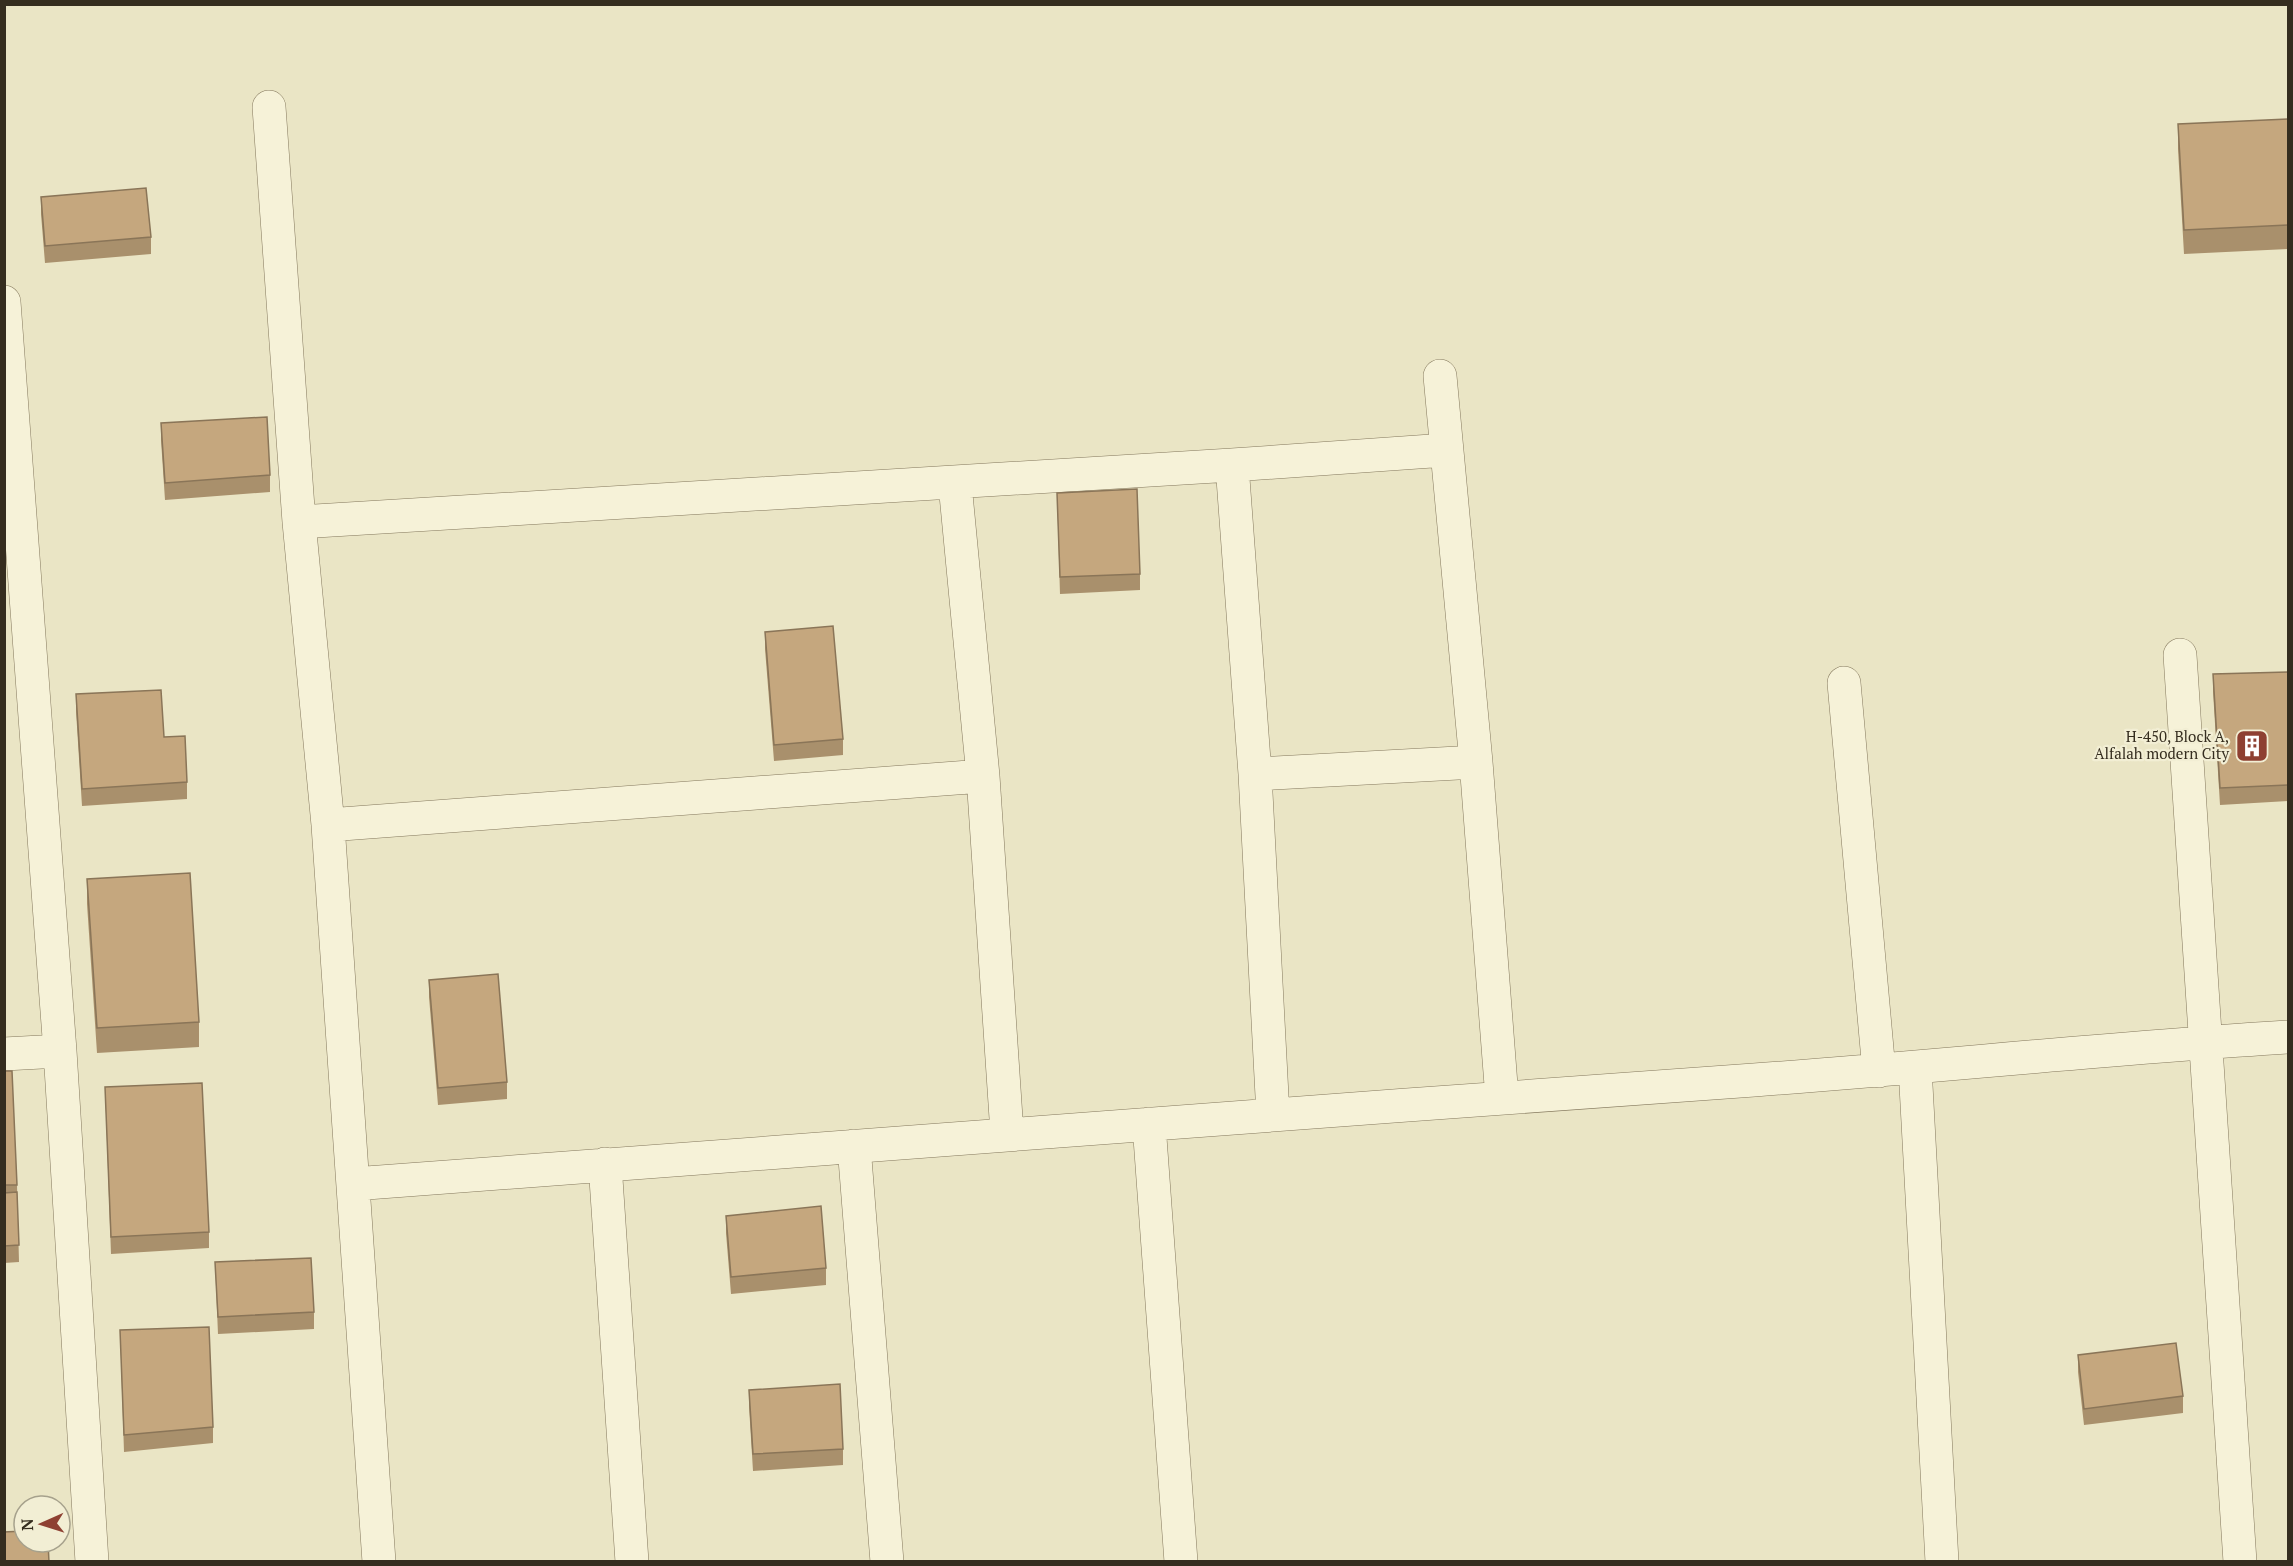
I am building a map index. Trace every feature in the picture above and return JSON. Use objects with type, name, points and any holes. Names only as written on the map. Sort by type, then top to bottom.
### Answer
[{"type":"street","points":[[269,107],[299,522],[328,825],[378,1562]]},
{"type":"street","points":[[4,302],[60,1051],[92,1562]]},
{"type":"street","points":[[1440,376],[1476,762],[1502,1098]]},
{"type":"street","points":[[299,522],[955,484],[1446,450]]},
{"type":"street","points":[[1232,465],[1255,774],[1273,1115]]},
{"type":"street","points":[[955,484],[983,776],[1006,1133]]},
{"type":"street","points":[[2180,655],[2204,1042],[2241,1562]]},
{"type":"street","points":[[1844,683],[1879,1071]]},
{"type":"street","points":[[1255,774],[1476,762]]},
{"type":"street","points":[[328,825],[983,776]]},
{"type":"street","points":[[354,1185],[1006,1133],[1879,1071],[2204,1042],[2289,1037]]},
{"type":"street","points":[[4,1054],[60,1051]]},
{"type":"street","points":[[1915,1067],[1942,1562]]},
{"type":"street","points":[[1149,1124],[1181,1562]]},
{"type":"street","points":[[854,1146],[887,1562]]},
{"type":"street","points":[[605,1164],[632,1562]]},
{"type":"building","points":[[2289,119],[2289,225],[2184,230],[2178,124]]},
{"type":"building","points":[[146,188],[151,237],[45,246],[41,197]]},
{"type":"building","points":[[267,417],[270,475],[165,483],[161,423]]},
{"type":"building","points":[[1137,489],[1140,574],[1060,577],[1057,493]]},
{"type":"building","points":[[833,626],[843,739],[774,745],[765,632]]},
{"type":"building","name":"H-450, Block A, Alfalah modern City","points":[[2289,672],[2289,785],[2220,788],[2213,674]]},
{"type":"building","points":[[161,690],[164,737],[185,736],[187,782],[82,789],[76,694]]},
{"type":"building","points":[[190,873],[199,1022],[97,1028],[87,879]]},
{"type":"building","points":[[498,974],[507,1082],[438,1088],[429,980]]},
{"type":"building","points":[[4,1071],[12,1071],[17,1185],[4,1185]]},
{"type":"building","points":[[202,1083],[209,1232],[111,1237],[105,1087]]},
{"type":"building","points":[[17,1192],[19,1245],[4,1246],[4,1193]]},
{"type":"building","points":[[821,1206],[826,1268],[731,1277],[726,1216]]},
{"type":"building","points":[[311,1258],[314,1312],[218,1317],[215,1262]]},
{"type":"building","points":[[209,1327],[213,1427],[124,1435],[120,1330]]},
{"type":"building","points":[[2176,1343],[2183,1396],[2084,1409],[2078,1355]]},
{"type":"building","points":[[840,1384],[843,1449],[753,1454],[749,1390]]},
{"type":"building","points":[[4,1532],[12,1532],[12,1554],[49,1554],[49,1562],[4,1562]]},
{"type":"place","name":"H-450, Block A, Alfalah modern City","points":[[2252,746]]}]
